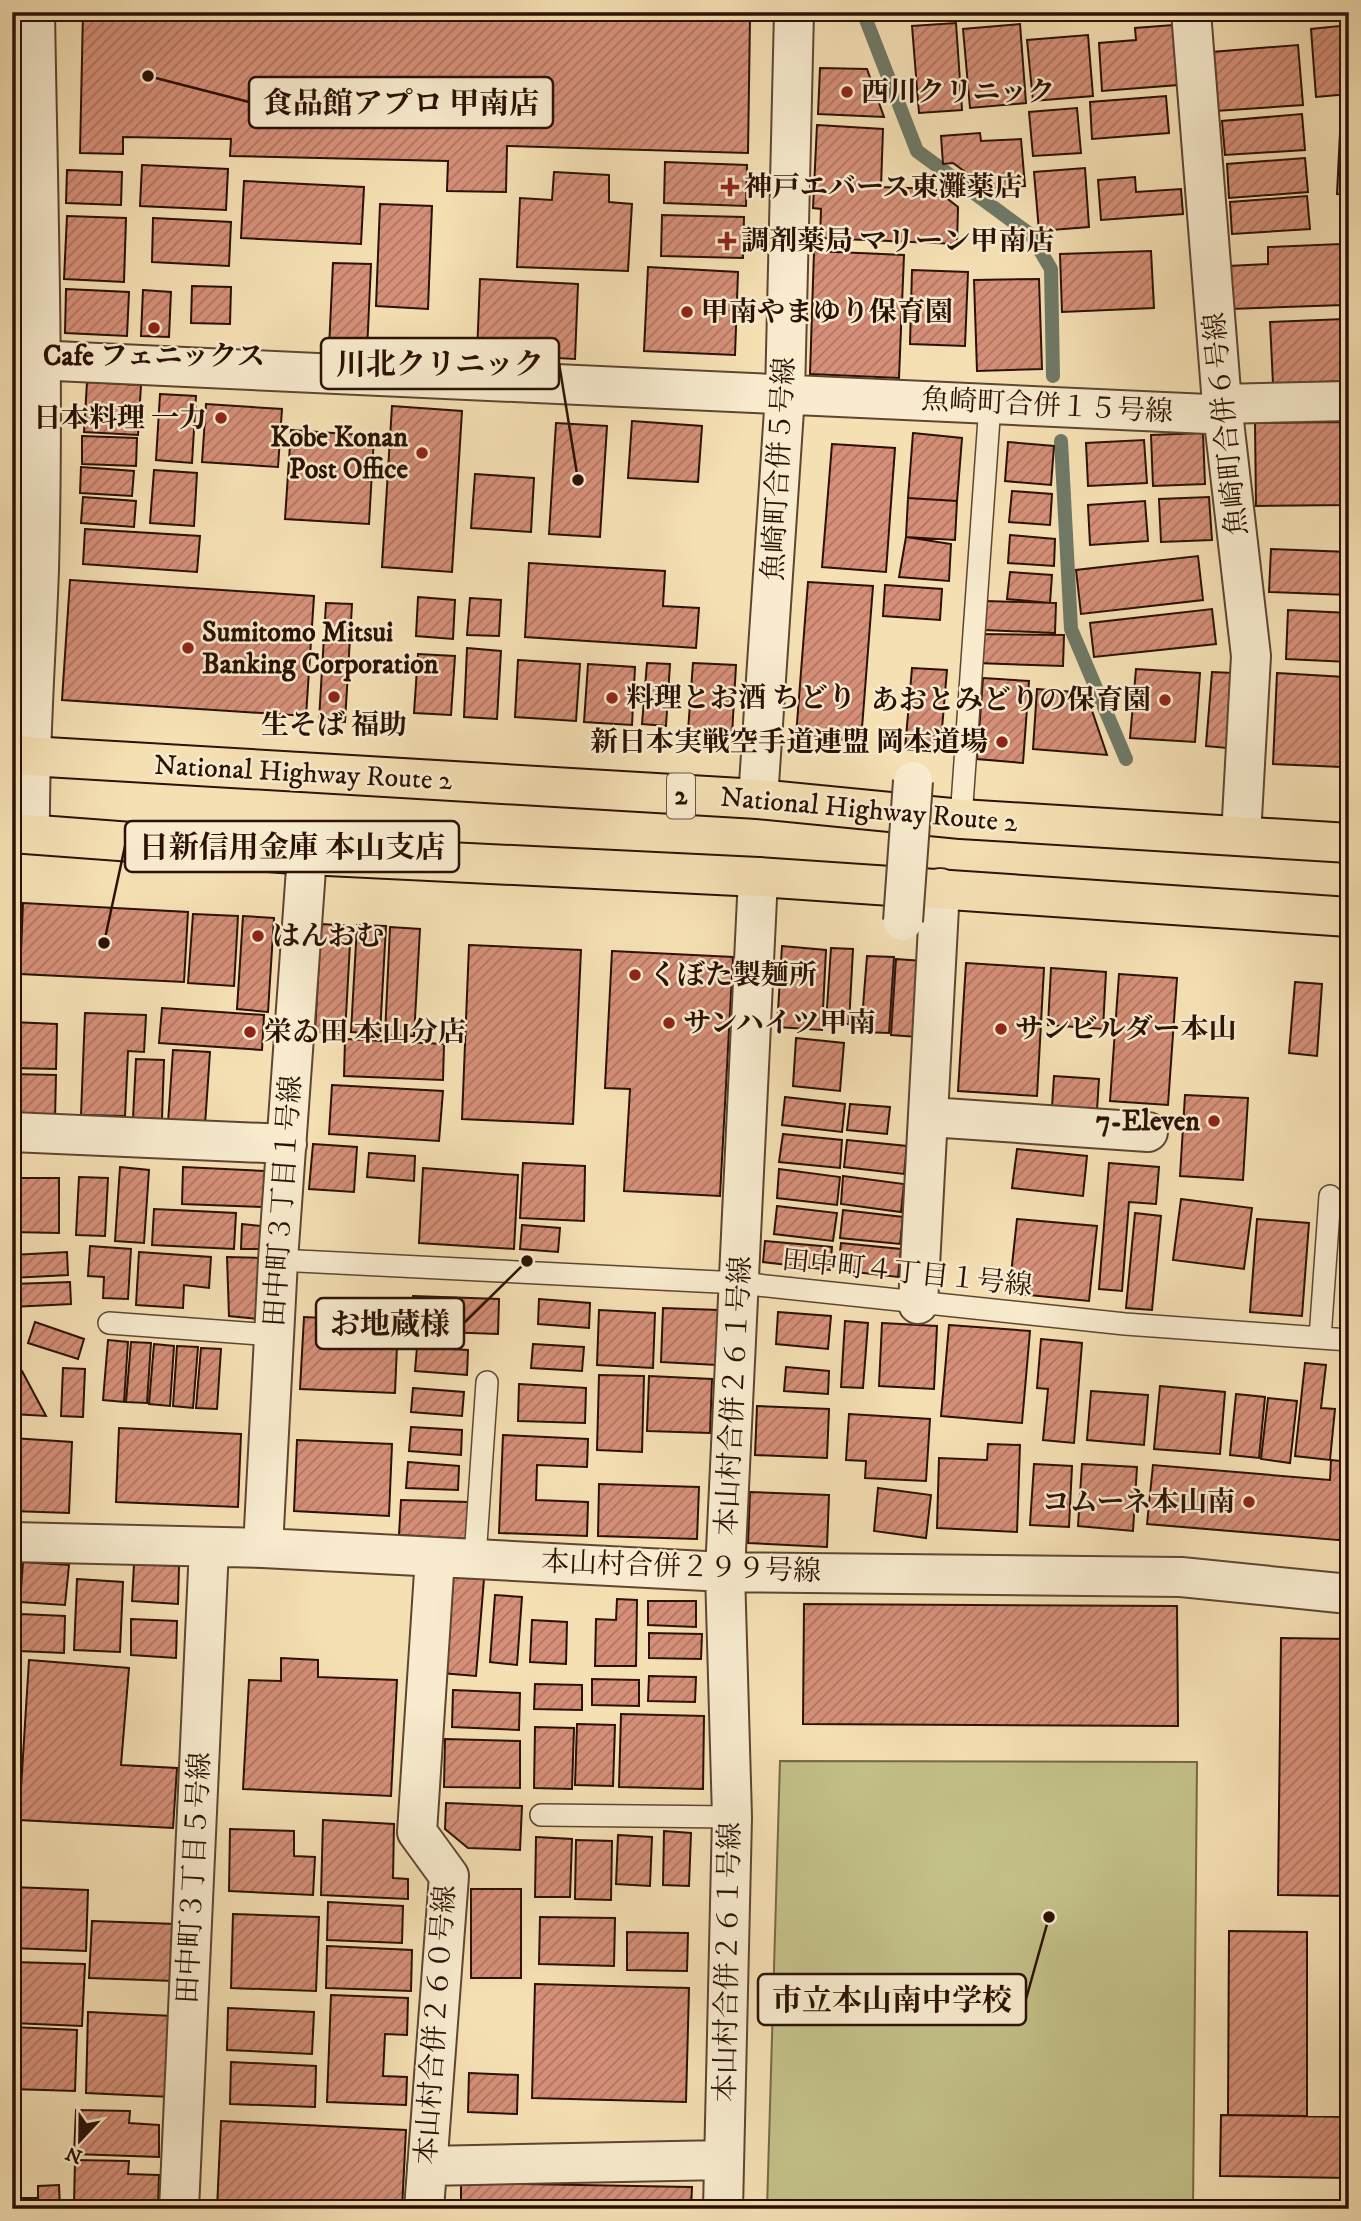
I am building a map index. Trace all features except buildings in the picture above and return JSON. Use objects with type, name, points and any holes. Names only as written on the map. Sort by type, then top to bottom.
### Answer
[{"type":"highway","name":"National Highway Route 2","points":[[21,756],[758,799],[961,819],[1349,843]]},
{"type":"highway","points":[[21,834],[307,855],[940,888],[1349,917]]},
{"type":"street","points":[[21,834],[21,756],[38,570],[26,360],[35,12]]},
{"type":"street","name":"魚崎町合併５号線","points":[[758,799],[785,395],[794,12]]},
{"type":"street","name":"魚崎町合併６号線","points":[[1191,12],[1222,404],[1251,656],[1241,836]]},
{"type":"street","name":"魚崎町合併１５号線","points":[[26,360],[1208,414],[1222,404],[1349,401]]},
{"type":"street","points":[[903,921],[913,781]]},
{"type":"street","name":"田中町３丁目１号線","points":[[263,1548],[278,1260],[307,855]]},
{"type":"street","name":"本山村合併２６１号線","points":[[723,2209],[732,1817],[725,1572],[758,877]]},
{"type":"street","points":[[918,1304],[930,1117],[940,888]]},
{"type":"street","points":[[930,1117],[1148,1132]]},
{"type":"street","points":[[12,1132],[287,1144]]},
{"type":"street","name":"本山村合併２９９号線","points":[[12,1542],[263,1548],[725,1572],[1181,1577],[1349,1594]]},
{"type":"street","name":"田中町３丁目５号線","points":[[179,2209],[209,1547]]},
{"type":"street","name":"本山村合併２６０号線","points":[[424,2209],[449,1876],[418,1832],[435,1557]]},
{"type":"street","points":[[427,2166],[724,2160]]},
{"type":"lane","points":[[961,819],[990,404]]},
{"type":"lane","points":[[1320,1338],[1330,1196]]},
{"type":"lane","name":"田中町４丁目１号線","points":[[278,1260],[739,1283],[1125,1324],[1349,1340]]},
{"type":"lane","points":[[109,1323],[274,1335]]},
{"type":"lane","points":[[475,1558],[487,1382]]},
{"type":"lane","points":[[541,1815],[732,1817]]},
{"type":"shaded area","points":[[780,1761],[1197,1762],[1193,2209],[767,2209]]},
{"type":"waterway","points":[[863,12],[917,151],[1031,235],[1051,269],[1053,376]]},
{"type":"waterway","points":[[1061,441],[1071,629],[1126,759]]},
{"type":"place","name":"食品館アプロ 甲南店","points":[[148,76]]},
{"type":"place","name":"西川クリニック","points":[[847,92]]},
{"type":"place","name":"神戸エバース東灘薬店","points":[[730,187]]},
{"type":"place","name":"調剤薬局 マリーン甲南店","points":[[727,241]]},
{"type":"place","name":"甲南やまゆり保育園","points":[[687,312]]},
{"type":"place","name":"Cafe フェニックス","points":[[154,328]]},
{"type":"place","name":"日本料理 一力","points":[[221,418]]},
{"type":"place","name":"Kobe Konan Post Office","points":[[422,453]]},
{"type":"place","name":"川北クリニック","points":[[578,480]]},
{"type":"place","name":"Sumitomo Mitsui Banking Corporation","points":[[188,648]]},
{"type":"place","name":"生そば 福助","points":[[334,697]]},
{"type":"place","name":"料理とお酒 ちどり","points":[[612,698]]},
{"type":"place","name":"あおとみどりの保育園","points":[[1165,700]]},
{"type":"place","name":"新日本実戦空手道連盟 岡本道場","points":[[1002,742]]},
{"type":"place","name":"はんおむ","points":[[258,936]]},
{"type":"place","name":"日新信用金庫 本山支店","points":[[104,943]]},
{"type":"place","name":"くぼた製麺所","points":[[635,975]]},
{"type":"place","name":"サンハイツ甲南","points":[[669,1023]]},
{"type":"place","name":"サンビルダー本山","points":[[1001,1029]]},
{"type":"place","name":"栄ゐ田 本山分店","points":[[250,1032]]},
{"type":"place","name":"7-Eleven","points":[[1214,1121]]},
{"type":"place","name":"お地蔵様","points":[[527,1261]]},
{"type":"place","name":"コムーネ本山南","points":[[1249,1502]]},
{"type":"place","name":"市立本山南中学校","points":[[1049,1917]]}]
